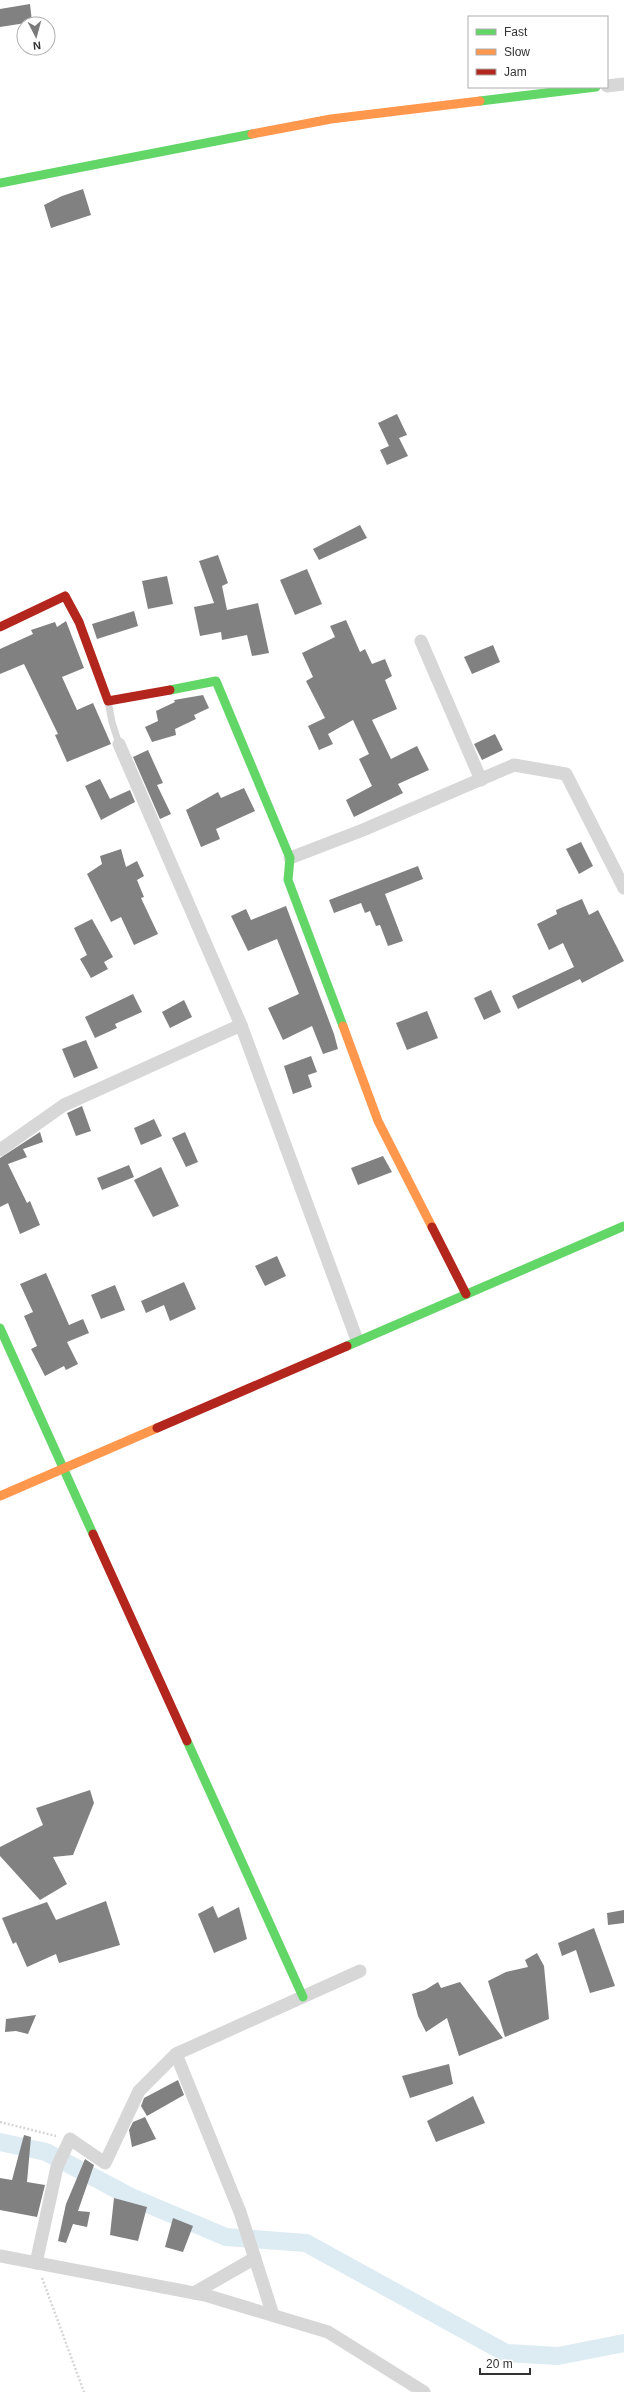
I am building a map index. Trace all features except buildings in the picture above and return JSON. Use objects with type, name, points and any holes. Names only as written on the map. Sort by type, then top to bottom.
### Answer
[{"type":"street","points":[[608,86],[624,84]]},
{"type":"street","points":[[0,183],[331,119],[588,88]]},
{"type":"street","points":[[0,627],[65,596],[79,622],[108,701],[216,681],[290,858],[288,880],[378,1121],[466,1294]]},
{"type":"street","points":[[421,641],[481,780]]},
{"type":"street","points":[[119,744],[241,1024],[357,1340]]},
{"type":"street","points":[[290,858],[514,765],[566,774],[624,888]]},
{"type":"street","points":[[0,1150],[64,1105],[241,1024]]},
{"type":"street","points":[[0,1496],[357,1340],[624,1226]]},
{"type":"street","points":[[0,1328],[303,1998]]},
{"type":"street","points":[[36,2263],[57,2167],[70,2139],[105,2163],[139,2091],[176,2054],[360,1971]]},
{"type":"street","points":[[176,2054],[240,2212],[273,2315]]},
{"type":"street","points":[[0,2256],[194,2292],[328,2332],[424,2392]]},
{"type":"street","points":[[194,2292],[255,2258]]},
{"type":"lane","points":[[108,701],[112,722],[119,744]]},
{"type":"path","points":[[0,2122],[37,2133],[70,2139]]},
{"type":"path","points":[[36,2263],[84,2392]]},
{"type":"waterway","points":[[0,2142],[46,2152],[131,2197],[226,2237],[306,2243],[506,2353],[558,2356],[624,2343]]},
{"type":"traffic: fast","points":[[480,101],[588,88]]},
{"type":"traffic: fast","points":[[0,183],[252,134]]},
{"type":"traffic: fast","points":[[170,690],[216,681],[290,858],[288,880],[343,1026]]},
{"type":"traffic: fast","points":[[347,1346],[624,1226]]},
{"type":"traffic: fast","points":[[0,1328],[93,1534]]},
{"type":"traffic: fast","points":[[187,1741],[303,1997]]},
{"type":"traffic: slow","points":[[252,134],[331,119],[480,101]]},
{"type":"traffic: slow","points":[[343,1026],[378,1121],[432,1227]]},
{"type":"traffic: slow","points":[[0,1496],[157,1428]]},
{"type":"traffic: jam","points":[[0,627],[65,596],[79,622],[108,701],[170,690]]},
{"type":"traffic: jam","points":[[432,1227],[466,1294]]},
{"type":"traffic: jam","points":[[157,1428],[347,1346]]},
{"type":"traffic: jam","points":[[93,1534],[187,1741]]}]
